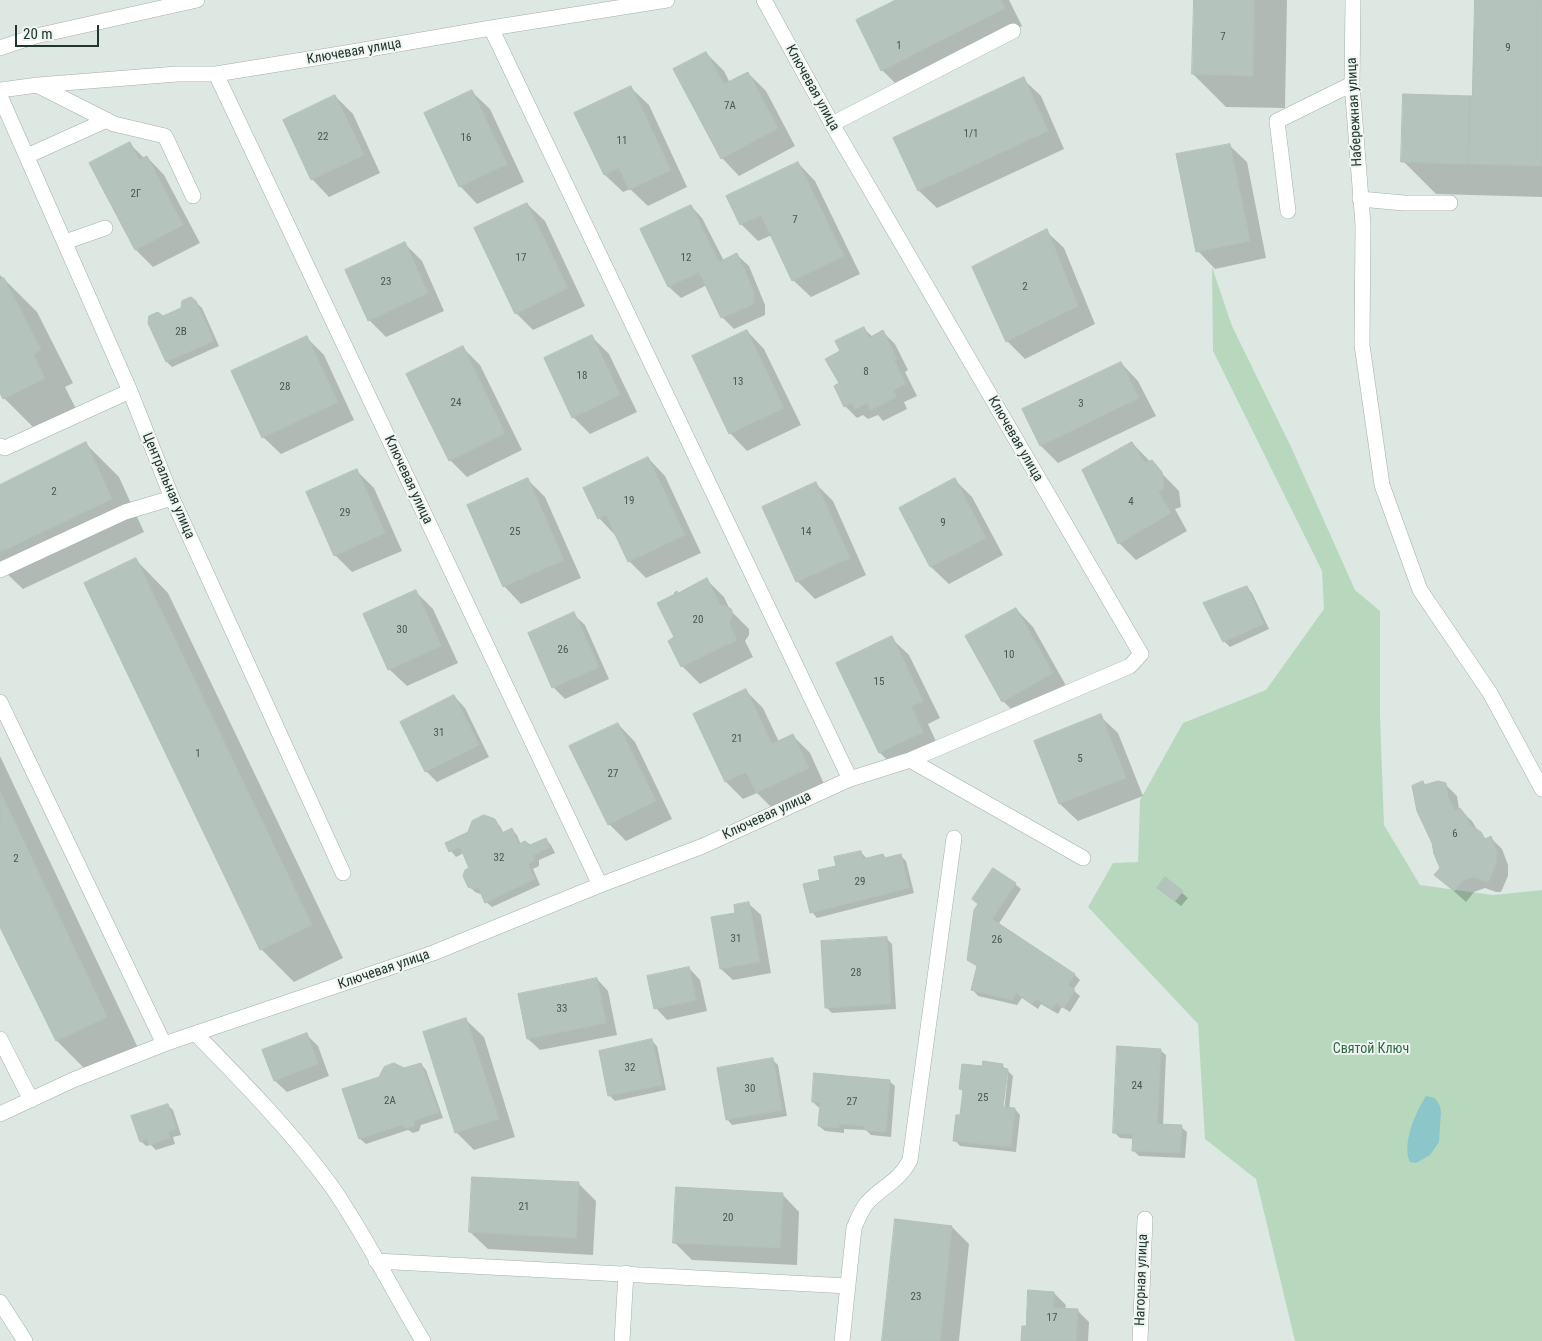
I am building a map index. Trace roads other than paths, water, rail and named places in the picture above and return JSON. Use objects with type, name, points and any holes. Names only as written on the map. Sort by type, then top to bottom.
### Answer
[{"type":"street","points":[[0,48],[36,36],[197,0]]},
{"type":"street","name":"Ключевая улица","points":[[0,90],[38,85],[177,74],[216,74],[667,0]]},
{"type":"street","name":"Ключевая улица","points":[[0,1114],[103,1067],[164,1044],[433,953],[600,885],[703,846],[850,779],[910,760],[1130,666],[1141,654],[832,124],[764,0]]},
{"type":"street","name":"Набережная улица","points":[[1353,0],[1352,84],[1363,225],[1362,345],[1382,485],[1420,590],[1490,693],[1542,789]]},
{"type":"street","points":[[491,28],[850,779]]},
{"type":"street","points":[[832,124],[1013,31]]},
{"type":"street","name":"Ключевая улица","points":[[216,74],[600,885]]},
{"type":"street","points":[[1288,211],[1277,121],[1352,84]]},
{"type":"street","points":[[38,85],[114,124],[165,136],[193,196]]},
{"type":"street","name":"Центральная улица","points":[[0,96],[130,391],[172,498],[343,872]]},
{"type":"street","points":[[27,156],[107,120]]},
{"type":"street","points":[[1360,199],[1404,203],[1450,203]]},
{"type":"street","points":[[65,242],[105,228]]},
{"type":"street","points":[[0,446],[4,448],[130,391]]},
{"type":"street","points":[[0,570],[126,512],[172,498]]},
{"type":"street","points":[[0,702],[164,1044]]},
{"type":"street","points":[[910,760],[1082,858]]},
{"type":"street","points":[[842,1341],[854,1228],[868,1202],[904,1170],[910,1160],[954,838]]},
{"type":"street","points":[[196,1034],[267,1109],[318,1170],[350,1215],[423,1341]]},
{"type":"street","points":[[0,1039],[31,1100]]},
{"type":"street","name":"Нагорная улица","points":[[1140,1341],[1145,1219]]},
{"type":"street","points":[[376,1260],[848,1286]]},
{"type":"street","points":[[622,1341],[626,1273]]},
{"type":"street","points":[[0,1302],[25,1341]]},
{"type":"water","points":[[1426,1096],[1435,1098],[1440,1106],[1439,1142],[1430,1155],[1416,1163],[1410,1162],[1407,1147],[1408,1138],[1414,1119]]},
{"type":"park label","name":"Святой Ключ","points":[[1371,1049]]}]
